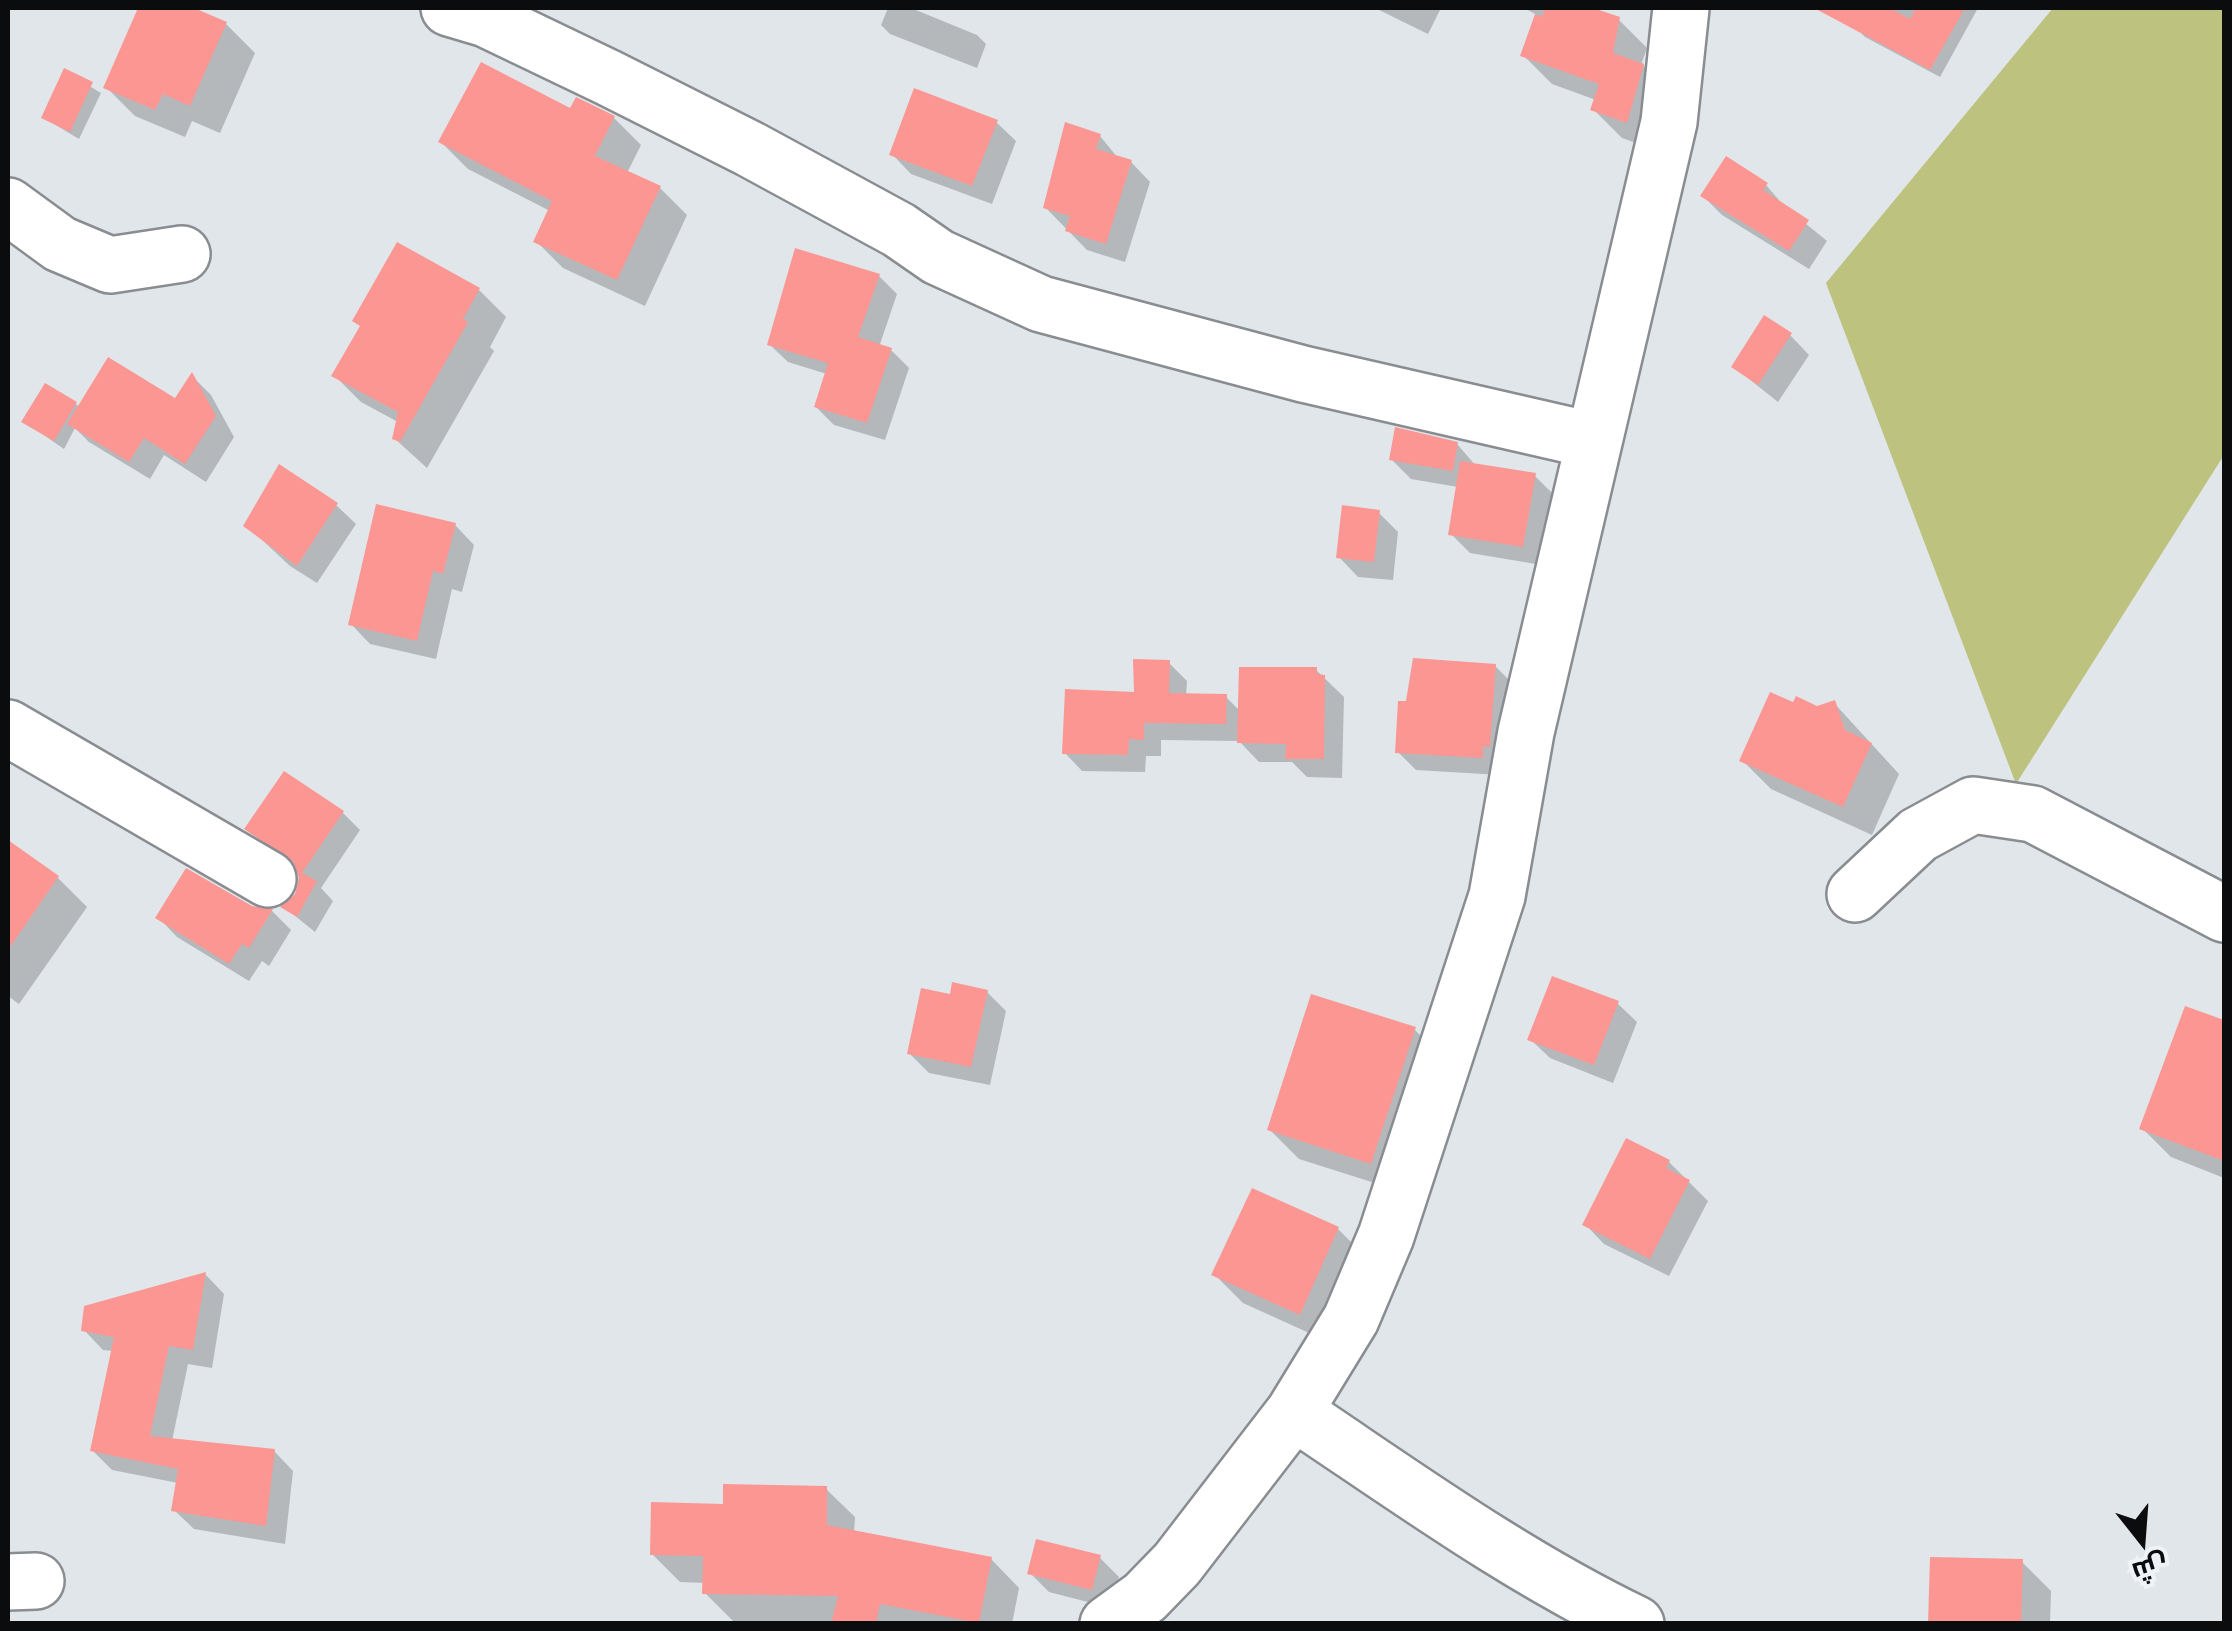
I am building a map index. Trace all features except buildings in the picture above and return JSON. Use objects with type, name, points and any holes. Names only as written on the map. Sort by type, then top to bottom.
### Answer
[{"type":"street","points":[[449,8],[486,18],[644,96],[899,230],[938,258],[1041,304],[1286,370],[1591,440]]},
{"type":"street","points":[[1108,1624],[1145,1597],[1177,1564],[1294,1412],[1351,1319],[1386,1236],[1461,1016],[1496,896],[1526,732],[1558,604],[1591,440],[1669,122],[1681,8]]},
{"type":"street","points":[[8,206],[60,244],[110,265],[182,254]]},
{"type":"street","points":[[8,728],[268,879]]},
{"type":"street","points":[[1854,894],[1918,836],[1974,805],[2032,814],[2224,914]]},
{"type":"street","points":[[1294,1412],[1473,1532],[1582,1598],[1636,1624]]},
{"type":"green space","points":[[2053,8],[2224,8],[2224,455],[2016,784],[1826,283]]}]
